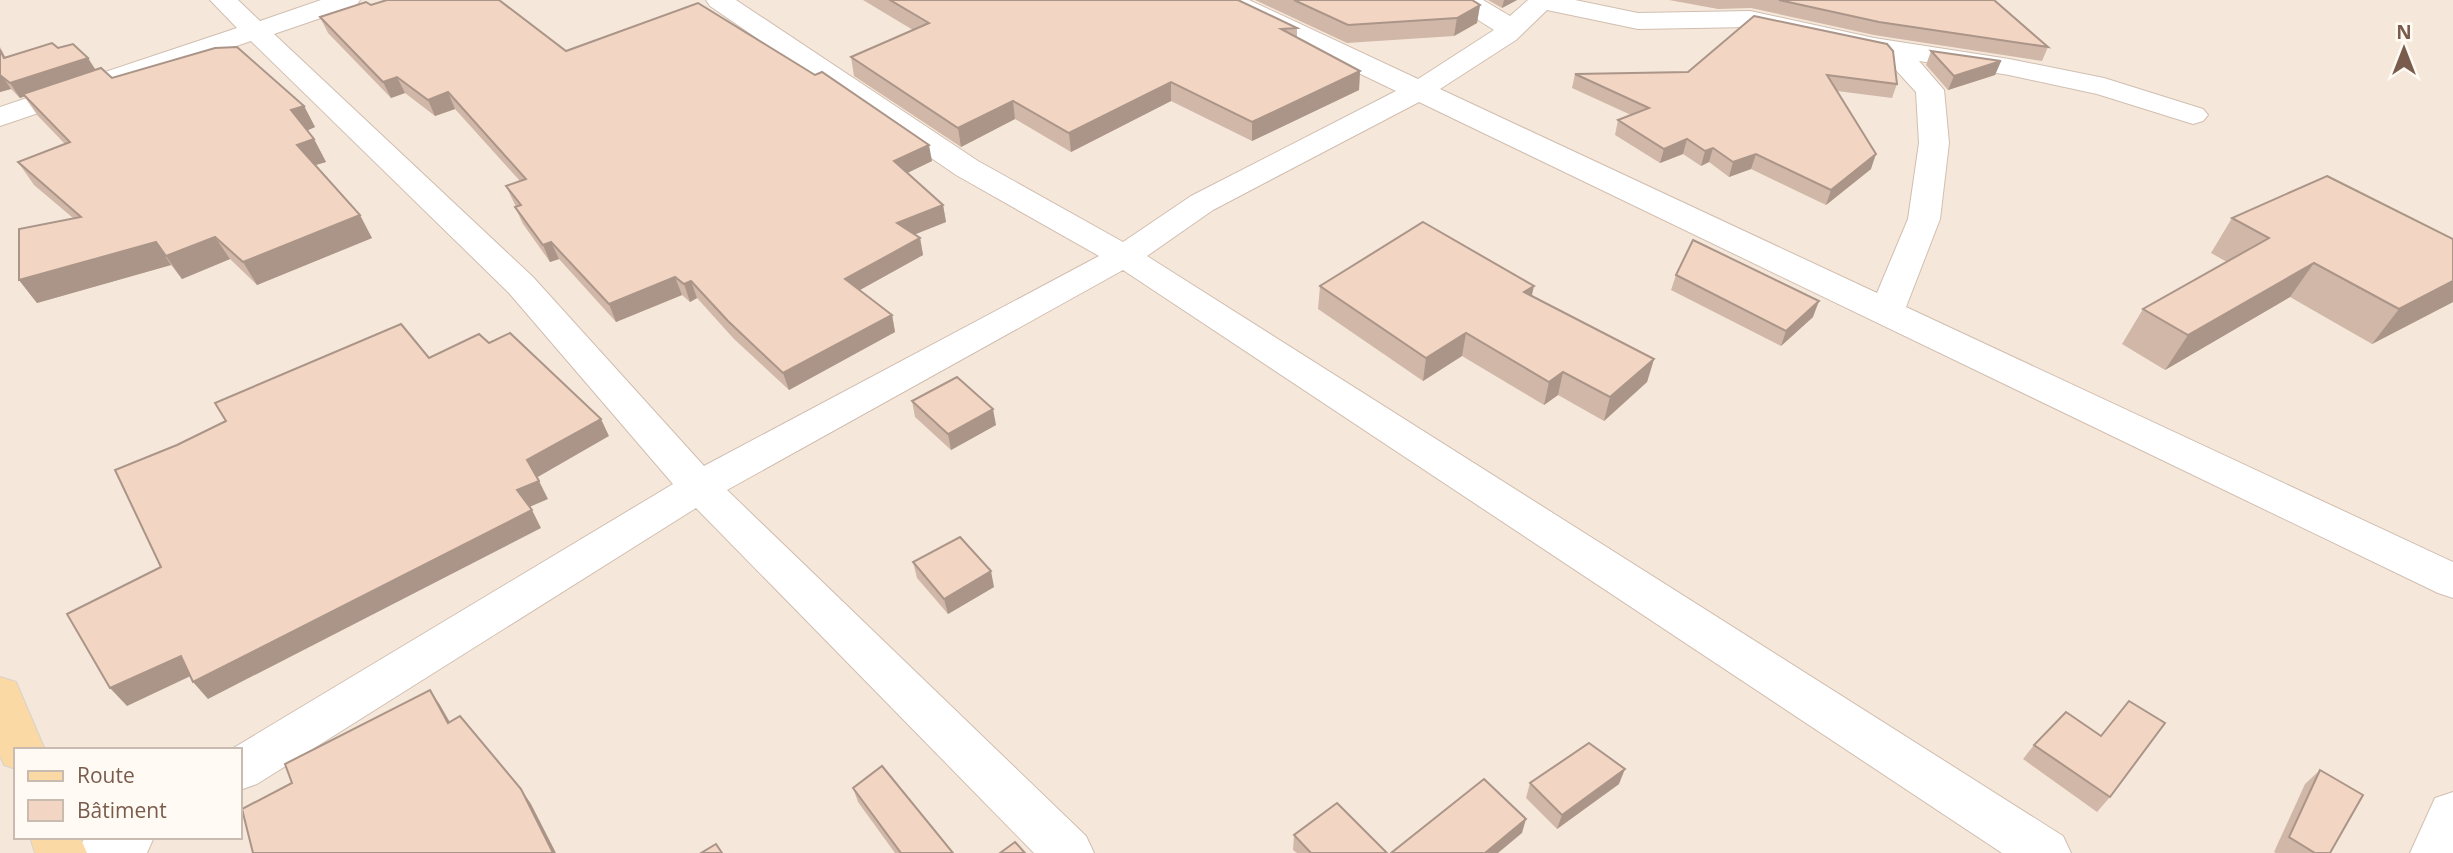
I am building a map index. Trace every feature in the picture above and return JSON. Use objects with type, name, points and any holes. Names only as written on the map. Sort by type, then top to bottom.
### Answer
[{"type":"main road","points":[[0,696],[20,748]]},
{"type":"street","points":[[223,0],[521,285],[699,487],[1068,853]]},
{"type":"street","points":[[0,117],[347,0]]},
{"type":"street","points":[[719,0],[967,168],[1124,256],[2045,853]]},
{"type":"street","points":[[1227,0],[2453,581]]},
{"type":"street","points":[[1465,0],[1512,29]]},
{"type":"street","points":[[242,768],[699,487],[1124,256],[1202,203],[1420,90],[1512,29],[1543,1],[1638,21],[1750,19],[2104,87],[2193,115]]},
{"type":"street","points":[[1886,314],[1924,219],[1934,142],[1930,90],[1891,48]]},
{"type":"street","points":[[2436,853],[2453,814]]},
{"type":"street","points":[[103,853],[126,839]]},
{"type":"shaded area","points":[[0,0],[2453,0],[2453,853],[0,853]]},
{"type":"building","points":[[387,0],[499,0],[566,51],[698,3],[815,75],[822,72],[929,145],[894,161],[943,205],[897,223],[920,238],[845,279],[892,315],[783,373],[728,321],[691,281],[684,284],[675,277],[609,304],[551,242],[543,245],[515,207],[521,205],[506,186],[526,179],[448,92],[428,100],[397,77],[383,82],[320,17],[366,2],[371,5]]},
{"type":"building","points":[[890,0],[1238,0],[1297,28],[1281,29],[1360,71],[1252,122],[1171,82],[1069,133],[1013,101],[958,128],[851,57],[929,23]]},
{"type":"building","points":[[1294,0],[1472,0],[1480,5],[1457,18],[1348,25]]},
{"type":"building","points":[[1779,0],[1994,0],[2048,47],[1879,22]]},
{"type":"building","points":[[1754,16],[1887,44],[1893,51],[1897,84],[1827,75],[1876,154],[1831,190],[1756,154],[1733,162],[1713,148],[1705,151],[1687,139],[1664,149],[1618,120],[1649,108],[1575,74],[1688,72]]},
{"type":"building","points":[[52,43],[58,48],[73,44],[88,58],[10,83],[0,75],[0,50],[4,58]]},
{"type":"building","points":[[237,47],[304,106],[291,110],[314,139],[297,145],[360,215],[243,262],[215,237],[166,256],[156,242],[19,280],[19,229],[81,217],[18,162],[70,142],[23,94],[101,68],[112,78],[215,48]]},
{"type":"building","points":[[1931,51],[2001,61],[1954,76]]},
{"type":"building","points":[[2327,176],[2453,239],[2453,281],[2399,309],[2314,263],[2188,335],[2143,309],[2269,238],[2232,218]]},
{"type":"building","points":[[1423,222],[1534,286],[1524,292],[1654,359],[1610,397],[1563,372],[1549,382],[1466,333],[1426,358],[1320,286]]},
{"type":"building","points":[[1693,240],[1819,301],[1786,331],[1676,275]]},
{"type":"building","points":[[401,324],[429,358],[479,334],[489,343],[510,333],[601,419],[527,460],[539,481],[517,490],[532,510],[193,682],[181,656],[110,688],[67,614],[161,567],[115,470],[177,445],[226,421],[215,403]]},
{"type":"building","points":[[957,377],[993,409],[948,434],[912,401]]},
{"type":"building","points":[[960,537],[991,571],[944,599],[913,562]]},
{"type":"building","points":[[430,690],[448,723],[460,716],[521,789],[553,853],[253,853],[242,809],[292,783],[285,764]]},
{"type":"building","points":[[2129,701],[2165,723],[2110,797],[2034,745],[2066,712],[2101,736]]},
{"type":"building","points":[[1589,743],[1625,769],[1562,815],[1530,783]]},
{"type":"building","points":[[882,766],[953,853],[901,853],[853,788]]},
{"type":"building","points":[[2320,770],[2363,795],[2330,853],[2315,853],[2289,837]]},
{"type":"building","points":[[1484,779],[1526,819],[1485,853],[1391,853]]},
{"type":"building","points":[[1337,803],[1387,853],[1311,853],[1294,835]]},
{"type":"building","points":[[1015,842],[1025,853],[1000,853]]},
{"type":"building","points":[[716,844],[722,853],[701,853]]}]
